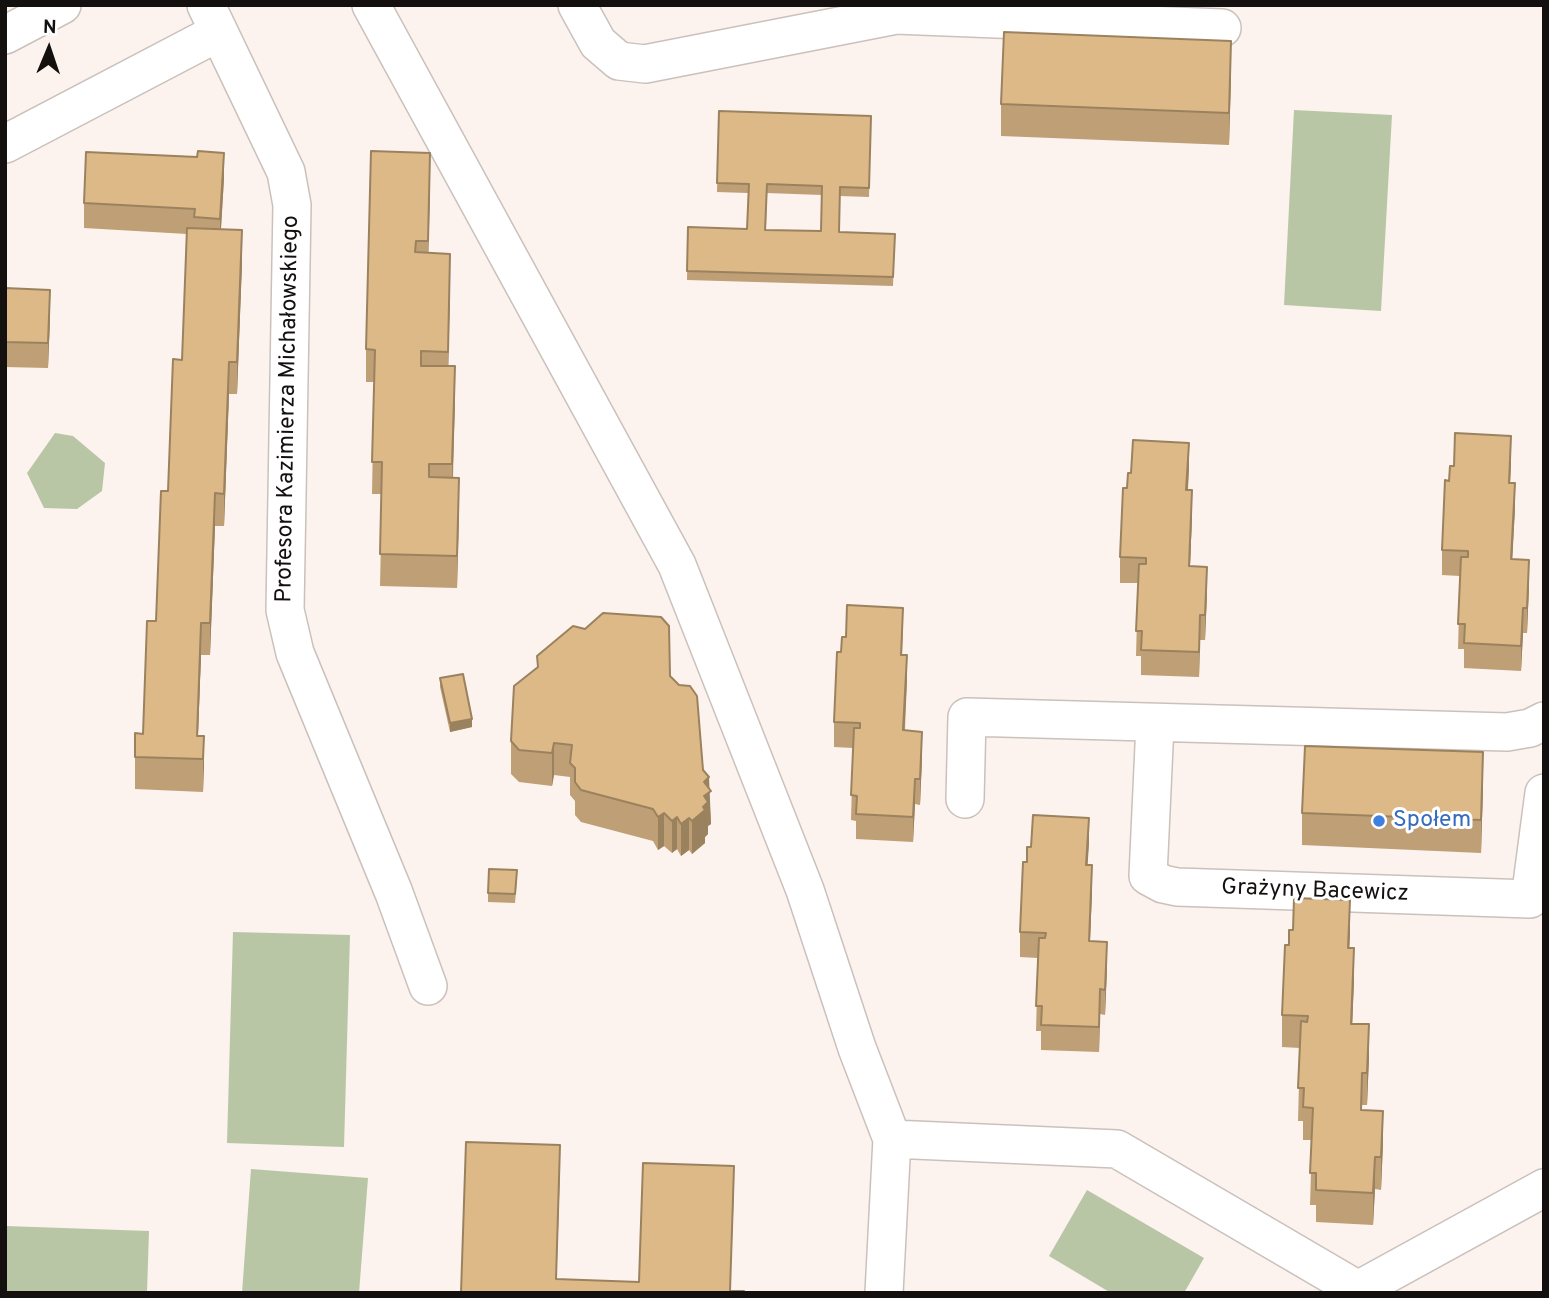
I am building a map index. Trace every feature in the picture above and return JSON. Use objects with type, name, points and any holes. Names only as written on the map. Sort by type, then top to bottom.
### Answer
[{"type":"street","points":[[5,35],[62,5]]},
{"type":"street","points":[[371,5],[677,565],[805,890],[853,1036],[892,1139],[884,1293]]},
{"type":"street","points":[[577,5],[598,43],[619,61],[645,64],[896,15],[1222,29]]},
{"type":"street","name":"Profesora Kazimierza Michałowskiego","points":[[5,144],[212,18],[286,173],[292,205],[285,610],[295,653],[394,893],[428,986]]},
{"type":"street","points":[[965,799],[967,717],[1507,732],[1542,726]]},
{"type":"street","name":"Grażyny Bacewicz","points":[[1155,724],[1149,876],[1163,884],[1177,887],[1530,899],[1544,793]]},
{"type":"street","points":[[892,1139],[1117,1149],[1358,1292],[1544,1188]]},
{"type":"green space","points":[[1294,110],[1392,115],[1381,311],[1284,305]]},
{"type":"green space","points":[[55,433],[73,436],[105,463],[102,491],[77,509],[44,508],[27,473]]},
{"type":"green space","points":[[233,932],[350,935],[344,1147],[227,1143]]},
{"type":"green space","points":[[251,1169],[368,1178],[359,1293],[242,1293]]},
{"type":"green space","points":[[1087,1190],[1204,1258],[1184,1293],[1111,1293],[1049,1256]]},
{"type":"green space","points":[[5,1226],[149,1231],[147,1293],[5,1293]]},
{"type":"building","points":[[1004,32],[1231,41],[1229,113],[1001,104]]},
{"type":"building","points":[[719,111],[871,116],[869,188],[840,187],[839,232],[895,234],[893,277],[687,271],[688,227],[747,229],[749,184],[717,183]],"holes":[[[767,184],[822,186],[821,231],[765,230]]]},
{"type":"building","points":[[198,151],[224,153],[220,219],[194,217],[195,209],[84,203],[86,152],[197,157]]},
{"type":"building","points":[[371,151],[430,153],[428,241],[416,241],[415,252],[450,254],[448,352],[421,351],[421,366],[455,366],[452,464],[429,464],[429,477],[459,478],[457,556],[380,554],[382,462],[372,462],[375,350],[366,349]]},
{"type":"building","points":[[187,228],[242,230],[237,362],[229,362],[224,494],[215,493],[210,623],[201,623],[197,736],[204,736],[203,759],[135,757],[135,733],[143,734],[147,621],[156,621],[161,491],[168,491],[173,359],[182,360]]},
{"type":"building","points":[[5,288],[50,290],[48,343],[5,342]]},
{"type":"building","points":[[1455,433],[1511,436],[1509,483],[1515,483],[1511,559],[1529,560],[1527,608],[1523,608],[1521,646],[1464,643],[1465,624],[1458,624],[1461,557],[1468,557],[1468,551],[1442,550],[1445,480],[1449,481],[1450,466],[1454,466]]},
{"type":"building","points":[[1133,440],[1189,443],[1186,490],[1192,490],[1189,566],[1207,567],[1205,615],[1200,615],[1199,652],[1141,650],[1142,631],[1136,631],[1139,564],[1146,564],[1146,558],[1120,557],[1123,488],[1127,488],[1128,473],[1131,473]]},
{"type":"building","points":[[847,605],[903,608],[901,655],[907,655],[903,730],[922,732],[920,779],[915,779],[913,817],[856,814],[857,796],[851,795],[854,728],[860,728],[860,723],[834,722],[837,652],[841,652],[842,637],[846,637]]},
{"type":"building","points":[[603,613],[661,617],[669,626],[670,676],[679,685],[690,686],[697,696],[703,770],[709,777],[704,782],[711,791],[704,796],[708,802],[703,807],[705,810],[692,821],[689,818],[681,824],[677,817],[672,821],[664,813],[658,817],[653,809],[581,790],[575,782],[575,768],[570,763],[572,745],[554,743],[552,753],[519,750],[511,741],[514,686],[538,667],[537,656],[573,626],[585,629]]},
{"type":"building","points":[[463,674],[472,719],[450,723],[440,678]]},
{"type":"building","points":[[1305,746],[1483,752],[1481,820],[1302,813]]},
{"type":"building","points":[[1033,815],[1089,818],[1086,865],[1092,865],[1089,941],[1107,942],[1105,990],[1100,989],[1099,1027],[1041,1025],[1042,1006],[1036,1006],[1039,938],[1045,938],[1046,933],[1020,932],[1023,862],[1027,862],[1027,847],[1031,847]]},
{"type":"building","points":[[489,869],[517,870],[515,894],[488,893]]},
{"type":"building","points":[[1294,898],[1350,900],[1348,948],[1354,948],[1351,1024],[1369,1024],[1367,1073],[1362,1073],[1361,1110],[1383,1111],[1381,1157],[1375,1157],[1373,1193],[1316,1190],[1316,1173],[1310,1173],[1313,1108],[1303,1107],[1304,1088],[1298,1088],[1301,1021],[1307,1022],[1308,1016],[1282,1015],[1285,945],[1289,945],[1289,930],[1293,930]]},
{"type":"building","points":[[466,1142],[560,1145],[556,1279],[639,1282],[643,1163],[734,1166],[730,1291],[744,1293],[461,1293]]},
{"type":"place","name":"Społem","points":[[1379,821]]}]
